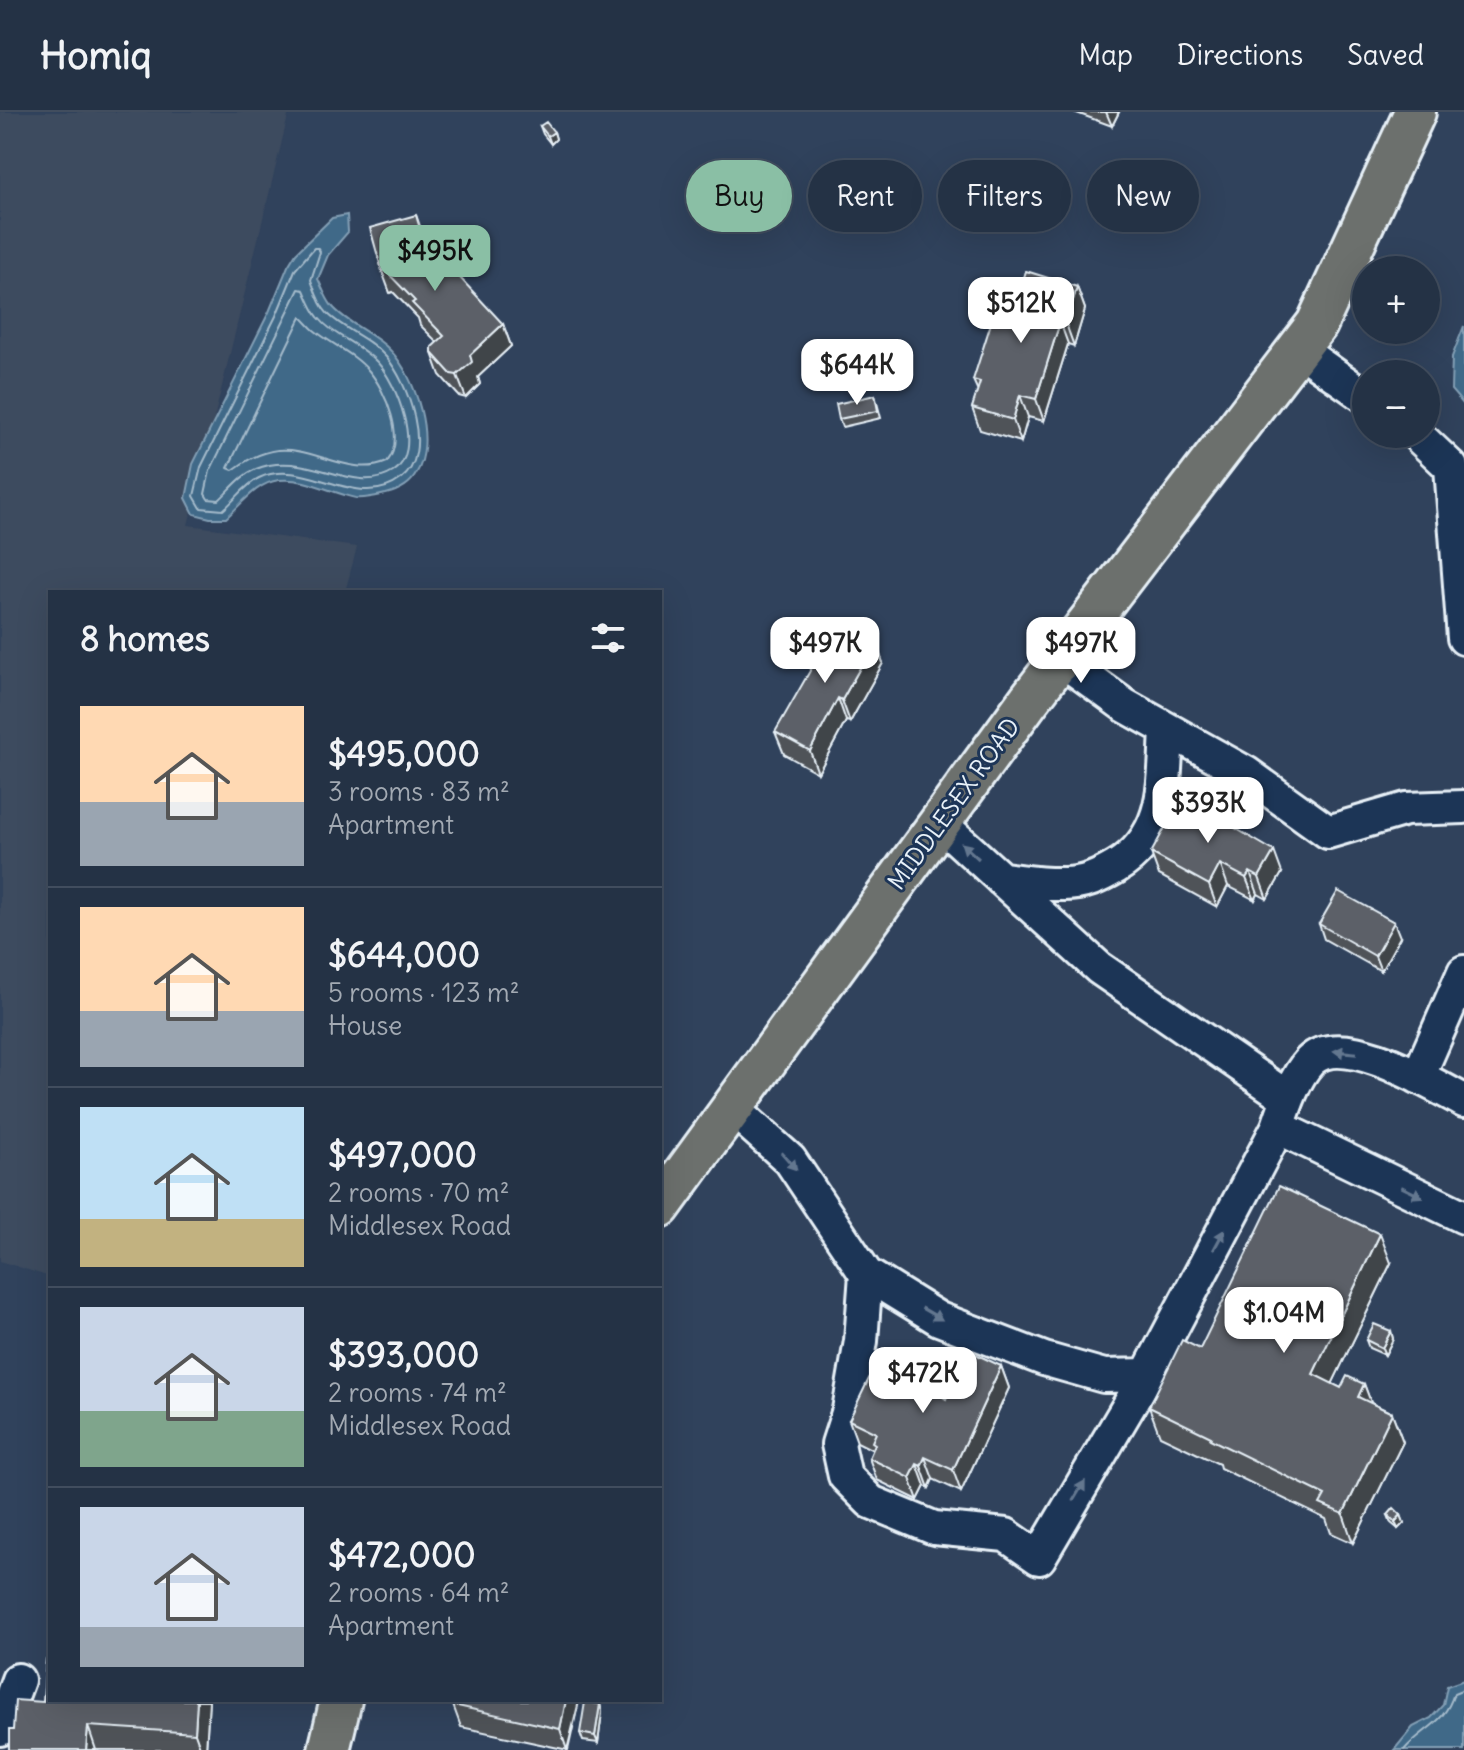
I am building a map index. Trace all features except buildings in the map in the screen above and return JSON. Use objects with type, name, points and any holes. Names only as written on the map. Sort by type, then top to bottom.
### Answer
[{"type":"main road","name":"MIDDLESEX ROAD","points":[[662,1204],[1061,659],[1317,324],[1415,112]]},
{"type":"main road","points":[[329,1750],[341,1702]]},
{"type":"lane","points":[[1298,349],[1352,387]]},
{"type":"lane","points":[[1431,448],[1451,467],[1464,638]]},
{"type":"lane","points":[[1061,659],[1124,705],[1246,773],[1328,832],[1406,809],[1464,807]]},
{"type":"lane","points":[[1001,879],[1065,885],[1096,879],[1128,860],[1152,832],[1164,794],[1167,729]]},
{"type":"lane","points":[[940,823],[1099,968],[1283,1113],[1464,1217]]},
{"type":"lane","points":[[1418,1077],[1464,972]]},
{"type":"lane","points":[[866,1274],[861,1341],[849,1410],[838,1444],[845,1476],[871,1502],[934,1528],[1006,1535],[1039,1558],[1147,1375],[1311,1060],[1333,1050],[1367,1055],[1464,1101]]},
{"type":"lane","points":[[732,1108],[790,1160],[866,1274],[939,1319],[1044,1359],[1104,1376],[1147,1375]]},
{"type":"lane","points":[[0,1729],[18,1680]]},
{"type":"shaded area","points":[[0,112],[289,112],[188,525],[357,547],[346,590],[48,590],[48,1276],[0,1261]]},
{"type":"water","points":[[347,215],[348,232],[328,255],[318,279],[332,306],[384,344],[408,376],[424,427],[422,460],[416,474],[399,489],[364,498],[298,481],[279,480],[256,490],[226,518],[194,514],[186,498],[193,464],[269,312],[288,266],[296,253],[332,218]]},
{"type":"water","points":[[1464,326],[1464,405],[1451,390],[1452,357]]},
{"type":"water","points":[[1464,1680],[1464,1750],[1394,1750],[1413,1727],[1431,1718],[1443,1705],[1447,1686]]}]
